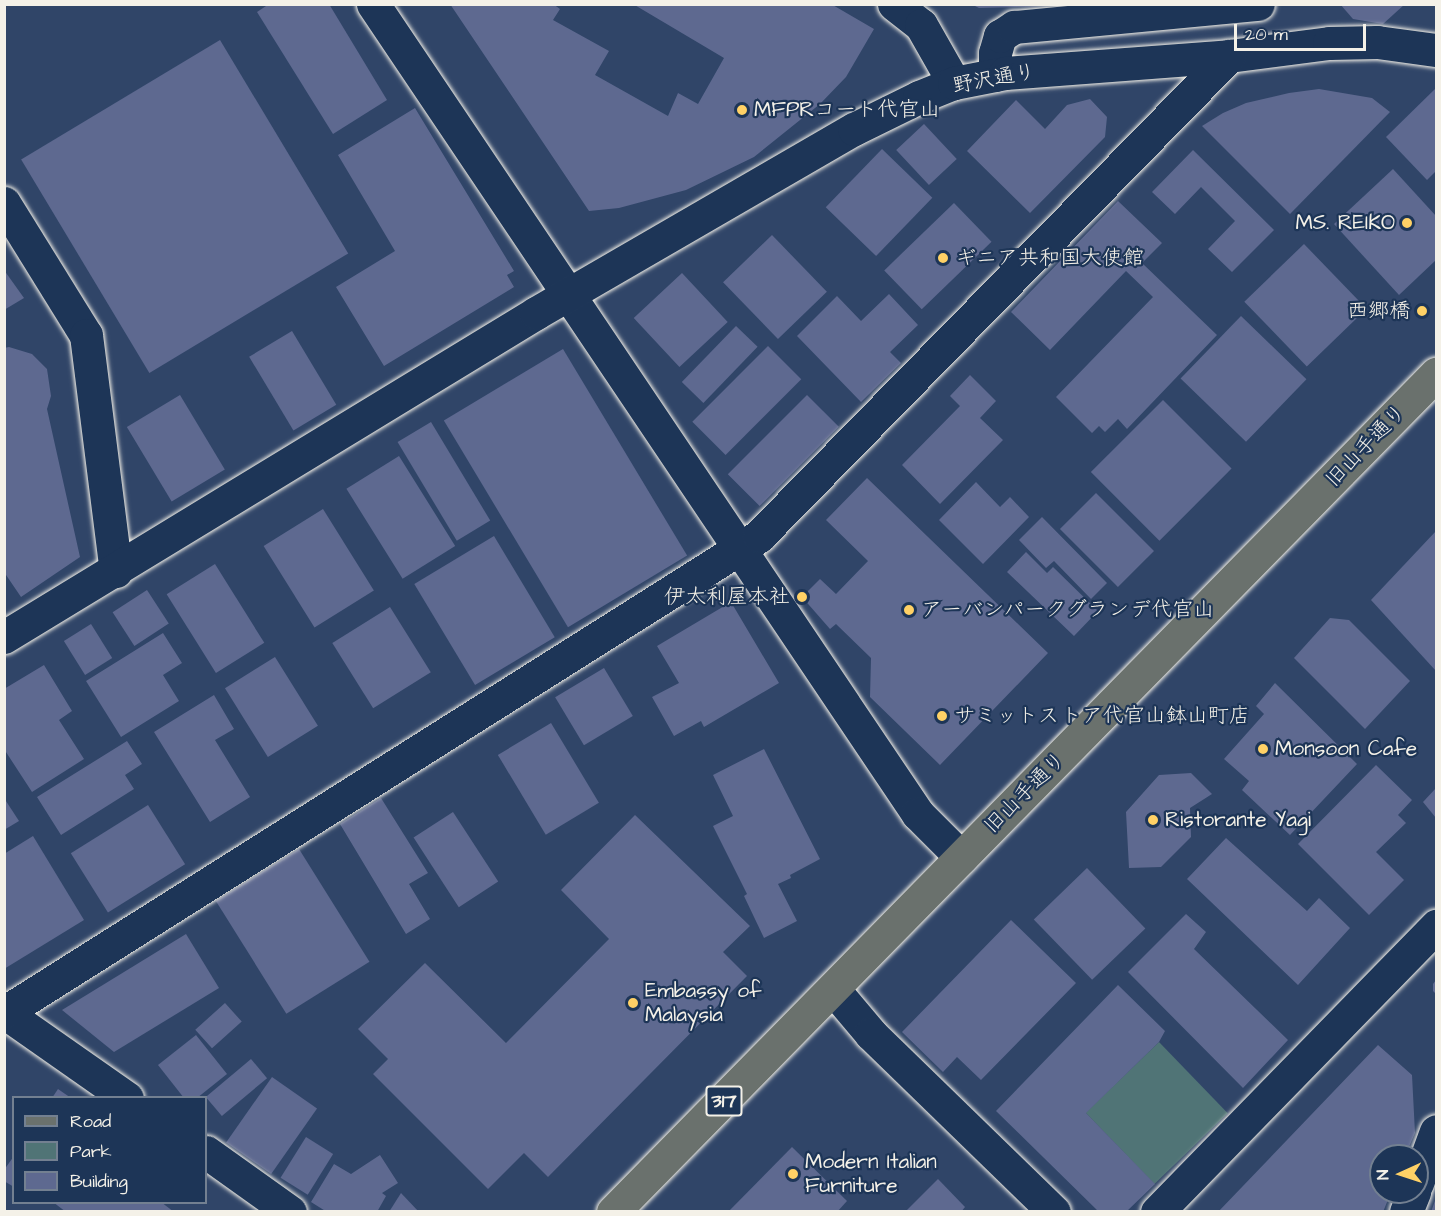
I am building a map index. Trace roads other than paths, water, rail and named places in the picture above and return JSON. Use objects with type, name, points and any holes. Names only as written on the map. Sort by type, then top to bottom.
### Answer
[{"type":"main road","name":"旧山手通り","points":[[614,1212],[1437,374]]},
{"type":"street","points":[[373,4],[567,296],[918,814],[961,857]]},
{"type":"street","points":[[894,4],[921,25],[954,83]]},
{"type":"street","points":[[994,75],[995,53],[1000,36],[1014,27],[1258,4]]},
{"type":"street","name":"野沢通り","points":[[4,637],[567,296],[854,129],[919,97],[954,83],[994,75],[1229,56],[1329,43],[1377,42],[1437,50]]},
{"type":"street","points":[[124,1096],[5,1012],[759,536],[1229,56]]},
{"type":"street","points":[[4,203],[86,335],[116,571]]},
{"type":"street","points":[[1157,1212],[1437,926]]},
{"type":"street","points":[[834,990],[871,1034],[1054,1212]]},
{"type":"street","points":[[1429,1152],[1437,1131]]},
{"type":"street","points":[[207,1153],[290,1212]]},
{"type":"place","name":"MFPRコート代官山","points":[[742,110]]},
{"type":"place","name":"MS. REIKO","points":[[1407,223]]},
{"type":"place","name":"ギニア共和国大使館","points":[[943,258]]},
{"type":"place","name":"西郷橋","points":[[1422,311]]},
{"type":"place","name":"伊太利屋本社","points":[[802,597]]},
{"type":"place","name":"アーバンパークグランデ代官山","points":[[909,610]]},
{"type":"place","name":"サミットストア代官山鉢山町店","points":[[942,716]]},
{"type":"place","name":"Monsoon Cafe","points":[[1263,749]]},
{"type":"place","name":"Ristorante Yagi","points":[[1153,820]]},
{"type":"place","name":"Embassy of Malaysia","points":[[633,1003]]},
{"type":"place","name":"Modern Italian Furniture","points":[[793,1174]]}]
